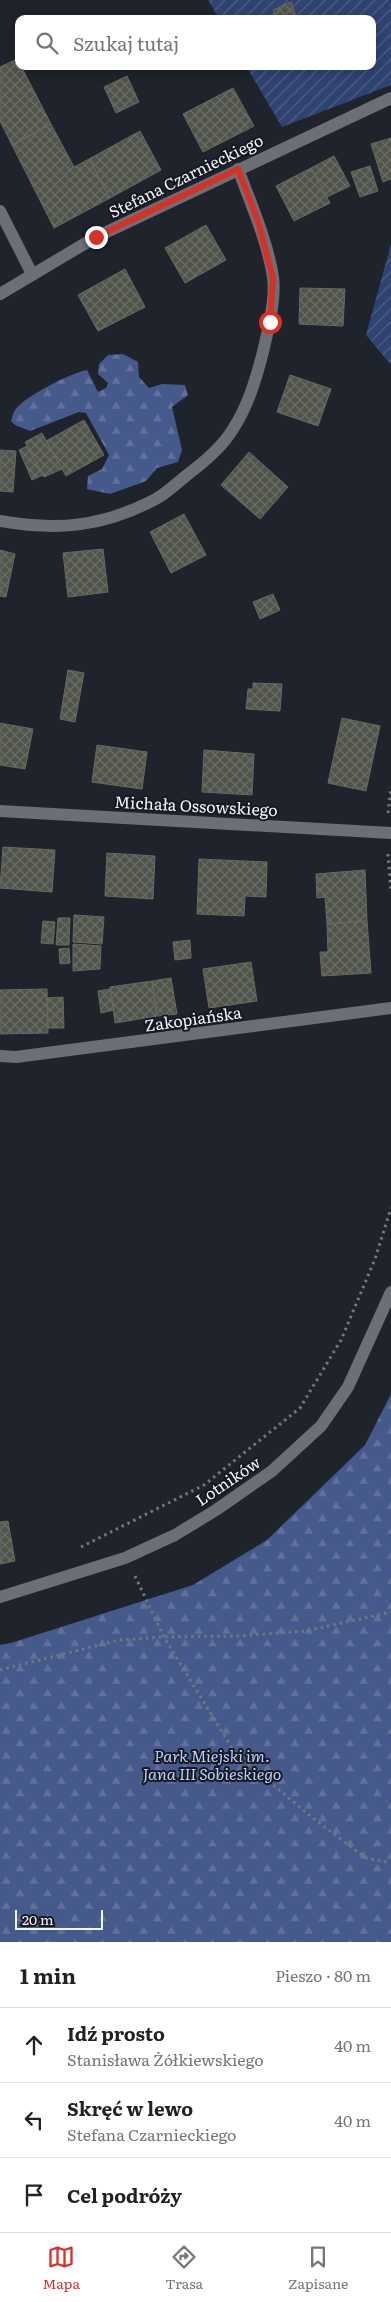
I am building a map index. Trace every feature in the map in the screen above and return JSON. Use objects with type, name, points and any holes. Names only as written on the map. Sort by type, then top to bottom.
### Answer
[{"type":"street","name":"Stefana Czarnieckiego","points":[[0,294],[96,237],[391,98]]},
{"type":"street","points":[[0,521],[58,528],[94,523],[117,516],[156,499],[200,465],[232,431],[250,397],[260,362],[270,322],[273,278],[258,221],[238,169]]},
{"type":"street","points":[[0,212],[32,274]]},
{"type":"street","name":"Michała Ossowskiego","points":[[0,811],[391,833]]},
{"type":"street","name":"Zakopiańska","points":[[0,1056],[16,1057],[106,1047],[391,1008]]},
{"type":"street","name":"Lotników","points":[[0,1597],[125,1558],[175,1535],[216,1510],[272,1471],[321,1426],[348,1387],[391,1292]]},
{"type":"path","points":[[81,1547],[204,1485],[300,1408],[341,1340],[375,1259],[391,1208]]},
{"type":"path","points":[[125,1558],[140,1584],[164,1637],[235,1752],[314,1818],[366,1858],[391,1863]]},
{"type":"path","points":[[0,1670],[120,1640],[164,1637],[239,1636],[306,1631],[391,1612]]},
{"type":"green space","points":[[123,354],[138,362],[139,377],[149,388],[162,384],[185,385],[188,395],[172,407],[182,450],[178,462],[157,468],[146,481],[110,494],[87,489],[88,476],[102,469],[109,455],[86,413],[79,412],[30,431],[15,425],[11,421],[15,410],[28,398],[60,380],[80,372],[87,370],[98,392],[106,388],[108,383],[98,374],[99,364],[108,355]]},
{"type":"green space","name":"Park Miejski im. Jana III Sobieskiego","points":[[391,1394],[391,1942],[0,1942],[0,1645],[193,1585],[267,1540],[365,1445]]},
{"type":"shaded area","points":[[208,0],[391,0],[391,85],[282,127],[248,70],[376,70],[376,15],[217,15]]},
{"type":"shaded area","points":[[391,244],[391,365],[366,335]]},
{"type":"building","points":[[291,2],[296,15],[275,15],[273,10]]},
{"type":"building","points":[[15,60],[15,70],[23,70],[51,124],[12,145],[0,121],[0,67]]},
{"type":"building","points":[[127,76],[139,102],[116,113],[104,87]]},
{"type":"building","points":[[233,88],[254,126],[203,152],[183,114]]},
{"type":"building","points":[[51,124],[74,167],[89,159],[110,198],[54,228],[12,145]]},
{"type":"building","points":[[140,131],[161,170],[110,198],[89,159]]},
{"type":"building","points":[[391,138],[391,179],[383,182],[371,144]]},
{"type":"building","points":[[334,156],[350,186],[327,197],[311,168]]},
{"type":"building","points":[[370,166],[378,191],[360,197],[351,172]]},
{"type":"building","points":[[311,168],[330,203],[294,221],[276,186]]},
{"type":"building","points":[[206,225],[226,260],[185,283],[165,248]]},
{"type":"building","points":[[125,269],[145,307],[98,331],[78,295]]},
{"type":"building","points":[[300,288],[345,289],[343,326],[299,324]]},
{"type":"building","points":[[290,375],[331,389],[318,426],[277,412]]},
{"type":"building","points":[[84,420],[104,455],[66,476],[46,441]]},
{"type":"building","points":[[42,433],[62,469],[44,477],[25,442]]},
{"type":"building","points":[[27,446],[43,475],[32,480],[19,450]]},
{"type":"building","points":[[0,450],[16,451],[13,492],[0,491]]},
{"type":"building","points":[[249,452],[288,487],[260,519],[221,485]]},
{"type":"building","points":[[184,514],[206,555],[171,573],[150,532]]},
{"type":"building","points":[[103,549],[108,592],[68,597],[63,553]]},
{"type":"building","points":[[0,550],[15,554],[6,597],[0,596]]},
{"type":"building","points":[[273,594],[280,610],[260,619],[253,602]]},
{"type":"building","points":[[68,670],[84,673],[75,722],[60,719]]},
{"type":"building","points":[[253,683],[282,684],[280,711],[246,709],[248,689],[253,689]]},
{"type":"building","points":[[342,718],[380,726],[366,791],[328,783]]},
{"type":"building","points":[[0,723],[33,729],[25,769],[0,765]]},
{"type":"building","points":[[97,745],[147,752],[142,789],[92,782]]},
{"type":"building","points":[[204,750],[254,754],[252,795],[202,792]]},
{"type":"building","points":[[3,847],[55,850],[52,892],[0,888]]},
{"type":"building","points":[[107,853],[155,856],[153,899],[105,896]]},
{"type":"building","points":[[199,859],[267,862],[266,897],[245,896],[244,916],[197,914]]},
{"type":"building","points":[[365,870],[367,921],[327,924],[325,897],[317,898],[316,874]]},
{"type":"building","points":[[74,915],[104,917],[102,944],[73,942]]},
{"type":"building","points":[[58,918],[70,918],[69,945],[56,945]]},
{"type":"building","points":[[43,921],[55,922],[53,944],[41,943]]},
{"type":"building","points":[[367,921],[371,973],[322,976],[320,952],[328,952],[327,924]]},
{"type":"building","points":[[190,940],[191,958],[175,960],[173,942]]},
{"type":"building","points":[[73,944],[101,946],[100,969],[73,971]]},
{"type":"building","points":[[69,948],[70,963],[60,964],[59,949]]},
{"type":"building","points":[[251,962],[257,1001],[209,1008],[203,969]]},
{"type":"building","points":[[171,978],[177,1014],[157,1016],[152,981]]},
{"type":"building","points":[[152,981],[157,1016],[115,1023],[110,987]]},
{"type":"building","points":[[47,989],[48,1033],[0,1034],[0,990]]},
{"type":"building","points":[[110,989],[114,1010],[101,1013],[98,991]]},
{"type":"building","points":[[63,997],[64,1028],[48,1028],[47,998]]},
{"type":"building","points":[[8,1521],[15,1561],[0,1564],[0,1522]]},
{"type":"route","points":[[96,237],[238,169],[258,221],[273,278],[270,322]]}]
